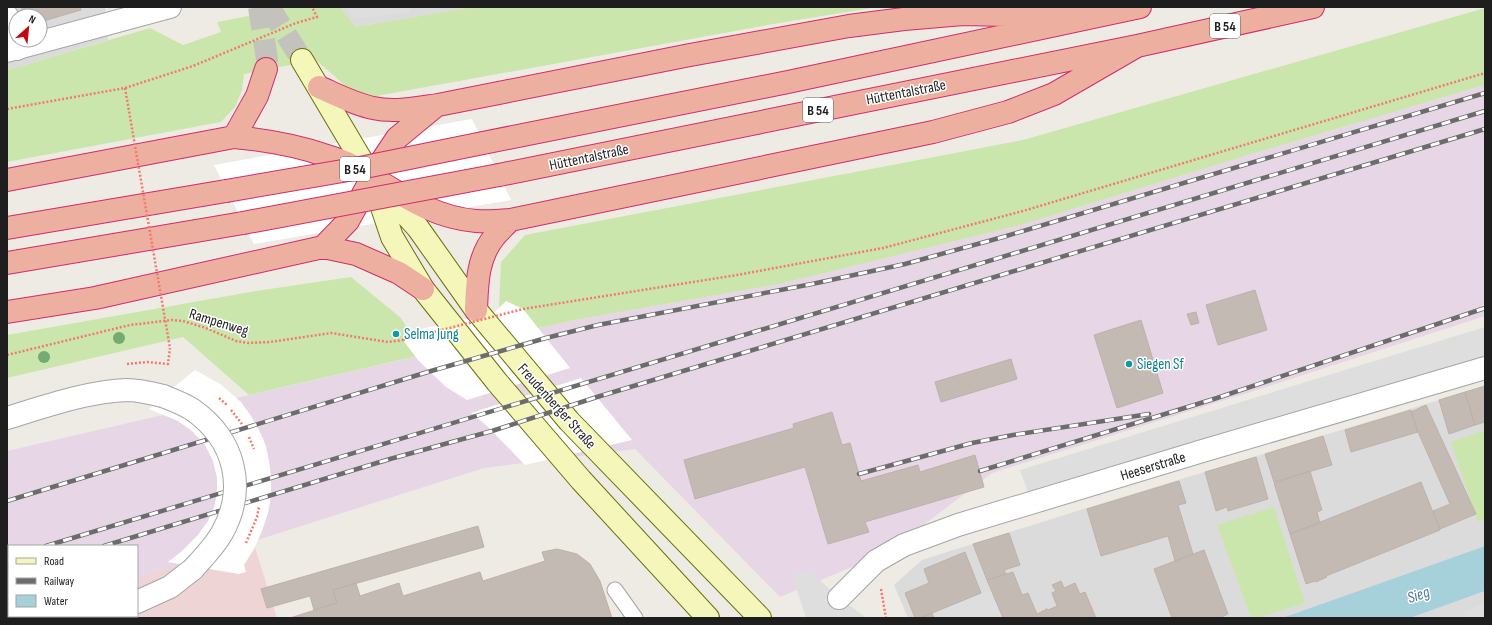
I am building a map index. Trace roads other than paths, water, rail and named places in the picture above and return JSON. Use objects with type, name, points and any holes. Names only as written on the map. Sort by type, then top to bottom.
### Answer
[{"type":"highway","name":"B 54","points":[[7,228],[360,168],[788,82],[1140,7]]},
{"type":"highway","name":"Hüttentalstraße","points":[[7,263],[243,223],[499,175],[1137,46],[1313,7]]},
{"type":"highway","points":[[319,87],[346,100],[375,109],[408,110],[690,55],[849,26],[904,19],[963,14],[1092,18]]},
{"type":"highway","points":[[7,180],[234,138],[265,140],[315,152],[346,162],[410,200],[443,214],[476,221],[510,220],[933,132],[1008,112],[1054,94],[1137,46]]},
{"type":"highway","points":[[234,138],[257,96],[266,70]]},
{"type":"highway","points":[[322,247],[348,221],[379,165],[397,138],[438,105]]},
{"type":"highway","points":[[476,310],[477,280],[483,256],[494,237],[510,220]]},
{"type":"highway","points":[[7,312],[95,298],[322,247],[356,254],[399,273],[423,289]]},
{"type":"main road","name":"Freudenberger Straße","points":[[302,60],[372,178],[392,237],[423,289],[497,382],[581,480],[708,618]]},
{"type":"main road","name":"Freudenberger Straße","points":[[372,178],[418,228],[476,310],[569,421],[760,618]]},
{"type":"street","points":[[7,16],[12,50],[170,7]]},
{"type":"street","name":"Heeserstraße","points":[[839,598],[876,561],[904,545],[958,525],[1191,454],[1485,368]]},
{"type":"street","points":[[7,418],[51,405],[105,392],[128,390],[150,392],[179,402],[193,410],[210,424],[222,439],[230,454],[234,469],[235,492],[232,510],[222,533],[193,569],[170,587],[138,602]]},
{"type":"lane","points":[[615,590],[635,618]]},
{"type":"water","name":"Sieg","points":[[1485,546],[1485,591],[1410,618],[1282,618]]},
{"type":"tunnel","points":[[259,7],[267,59],[266,69]]},
{"type":"tunnel","points":[[269,7],[302,60]]},
{"type":"railway","points":[[7,501],[431,371],[546,338],[598,325],[812,284],[905,264],[1003,237],[1485,93]]},
{"type":"railway","points":[[49,545],[1485,111]]},
{"type":"railway","points":[[107,545],[390,459],[492,431],[597,397],[1485,129]]},
{"type":"railway","points":[[980,471],[1217,398],[1485,308]]},
{"type":"railway","points":[[859,474],[972,443],[1013,435],[1149,414]]},
{"type":"place","name":"Selma Jung","points":[[396,334]]},
{"type":"place","name":"Siegen Sf","points":[[1129,364]]}]
